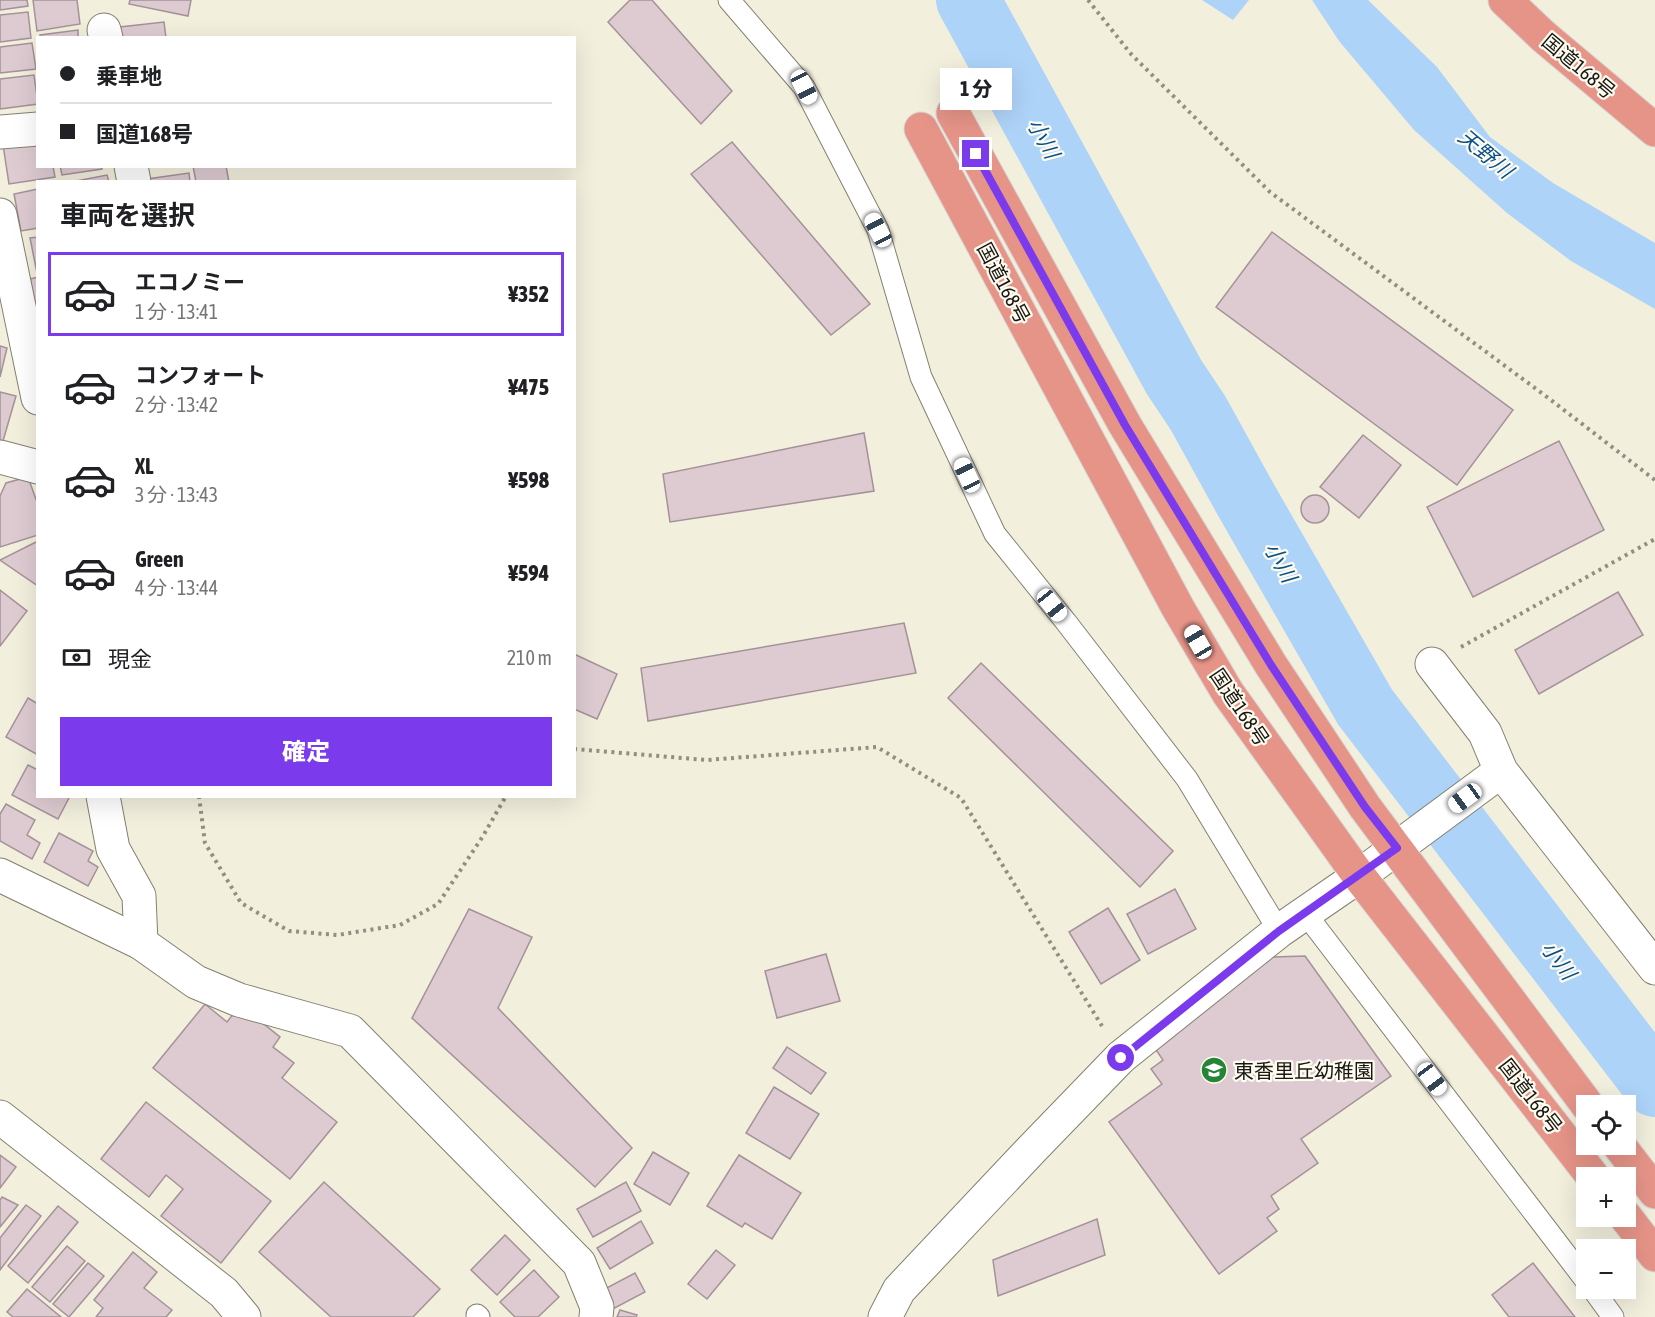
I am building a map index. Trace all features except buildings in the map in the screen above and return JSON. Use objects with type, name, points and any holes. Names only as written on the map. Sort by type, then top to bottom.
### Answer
[{"type":"highway","name":"国道168号","points":[[1505,0],[1543,36],[1655,130]]},
{"type":"highway","name":"国道168号","points":[[953,113],[1131,435],[1271,665],[1365,807],[1580,1095]]},
{"type":"highway","name":"国道168号","points":[[921,129],[1178,608],[1222,683],[1359,876],[1585,1167]]},
{"type":"highway","points":[[1626,1155],[1655,1192]]},
{"type":"highway","points":[[1633,1227],[1655,1255]]},
{"type":"street","points":[[0,132],[36,129]]},
{"type":"street","points":[[0,215],[20,321],[36,389]]},
{"type":"street","points":[[0,457],[36,466]]},
{"type":"street","points":[[1432,664],[1485,733],[1501,771],[1655,968]]},
{"type":"street","points":[[885,1317],[899,1290],[1121,1058],[1292,922],[1359,876],[1501,771]]},
{"type":"street","points":[[103,798],[112,849],[139,896],[141,943]]},
{"type":"street","points":[[0,876],[141,943],[196,982],[239,1000],[350,1031],[579,1263],[597,1307],[596,1317]]},
{"type":"street","points":[[0,1117],[224,1293],[244,1317]]},
{"type":"lane","points":[[729,0],[804,87],[878,230],[921,377],[995,534],[1187,779],[1292,922],[1576,1269]]},
{"type":"lane","points":[[1600,1299],[1613,1317]]},
{"type":"path","points":[[1089,0],[1131,54],[1270,192],[1548,397],[1655,480]]},
{"type":"path","points":[[1432,664],[1655,539]]},
{"type":"path","points":[[576,749],[707,760],[877,747],[961,798],[1121,1058]]},
{"type":"path","points":[[199,798],[205,843],[241,903],[289,931],[337,935],[400,925],[438,903],[483,836],[505,798]]},
{"type":"water","points":[[1202,0],[1249,0],[1233,20]]},
{"type":"water","name":"天野川","points":[[1312,0],[1368,0],[1437,67],[1490,137],[1553,183],[1655,243],[1655,309],[1571,261],[1507,213],[1414,130],[1339,41]]},
{"type":"waterway","name":"小川","points":[[968,0],[1174,377],[1198,413],[1365,707],[1655,1085]]},
{"type":"place","name":"東香里丘幼稚園","points":[[1214,1070]]},
{"type":"route","points":[[976,154],[1125,425],[1271,665],[1365,807],[1397,848],[1279,931],[1121,1058]]}]
